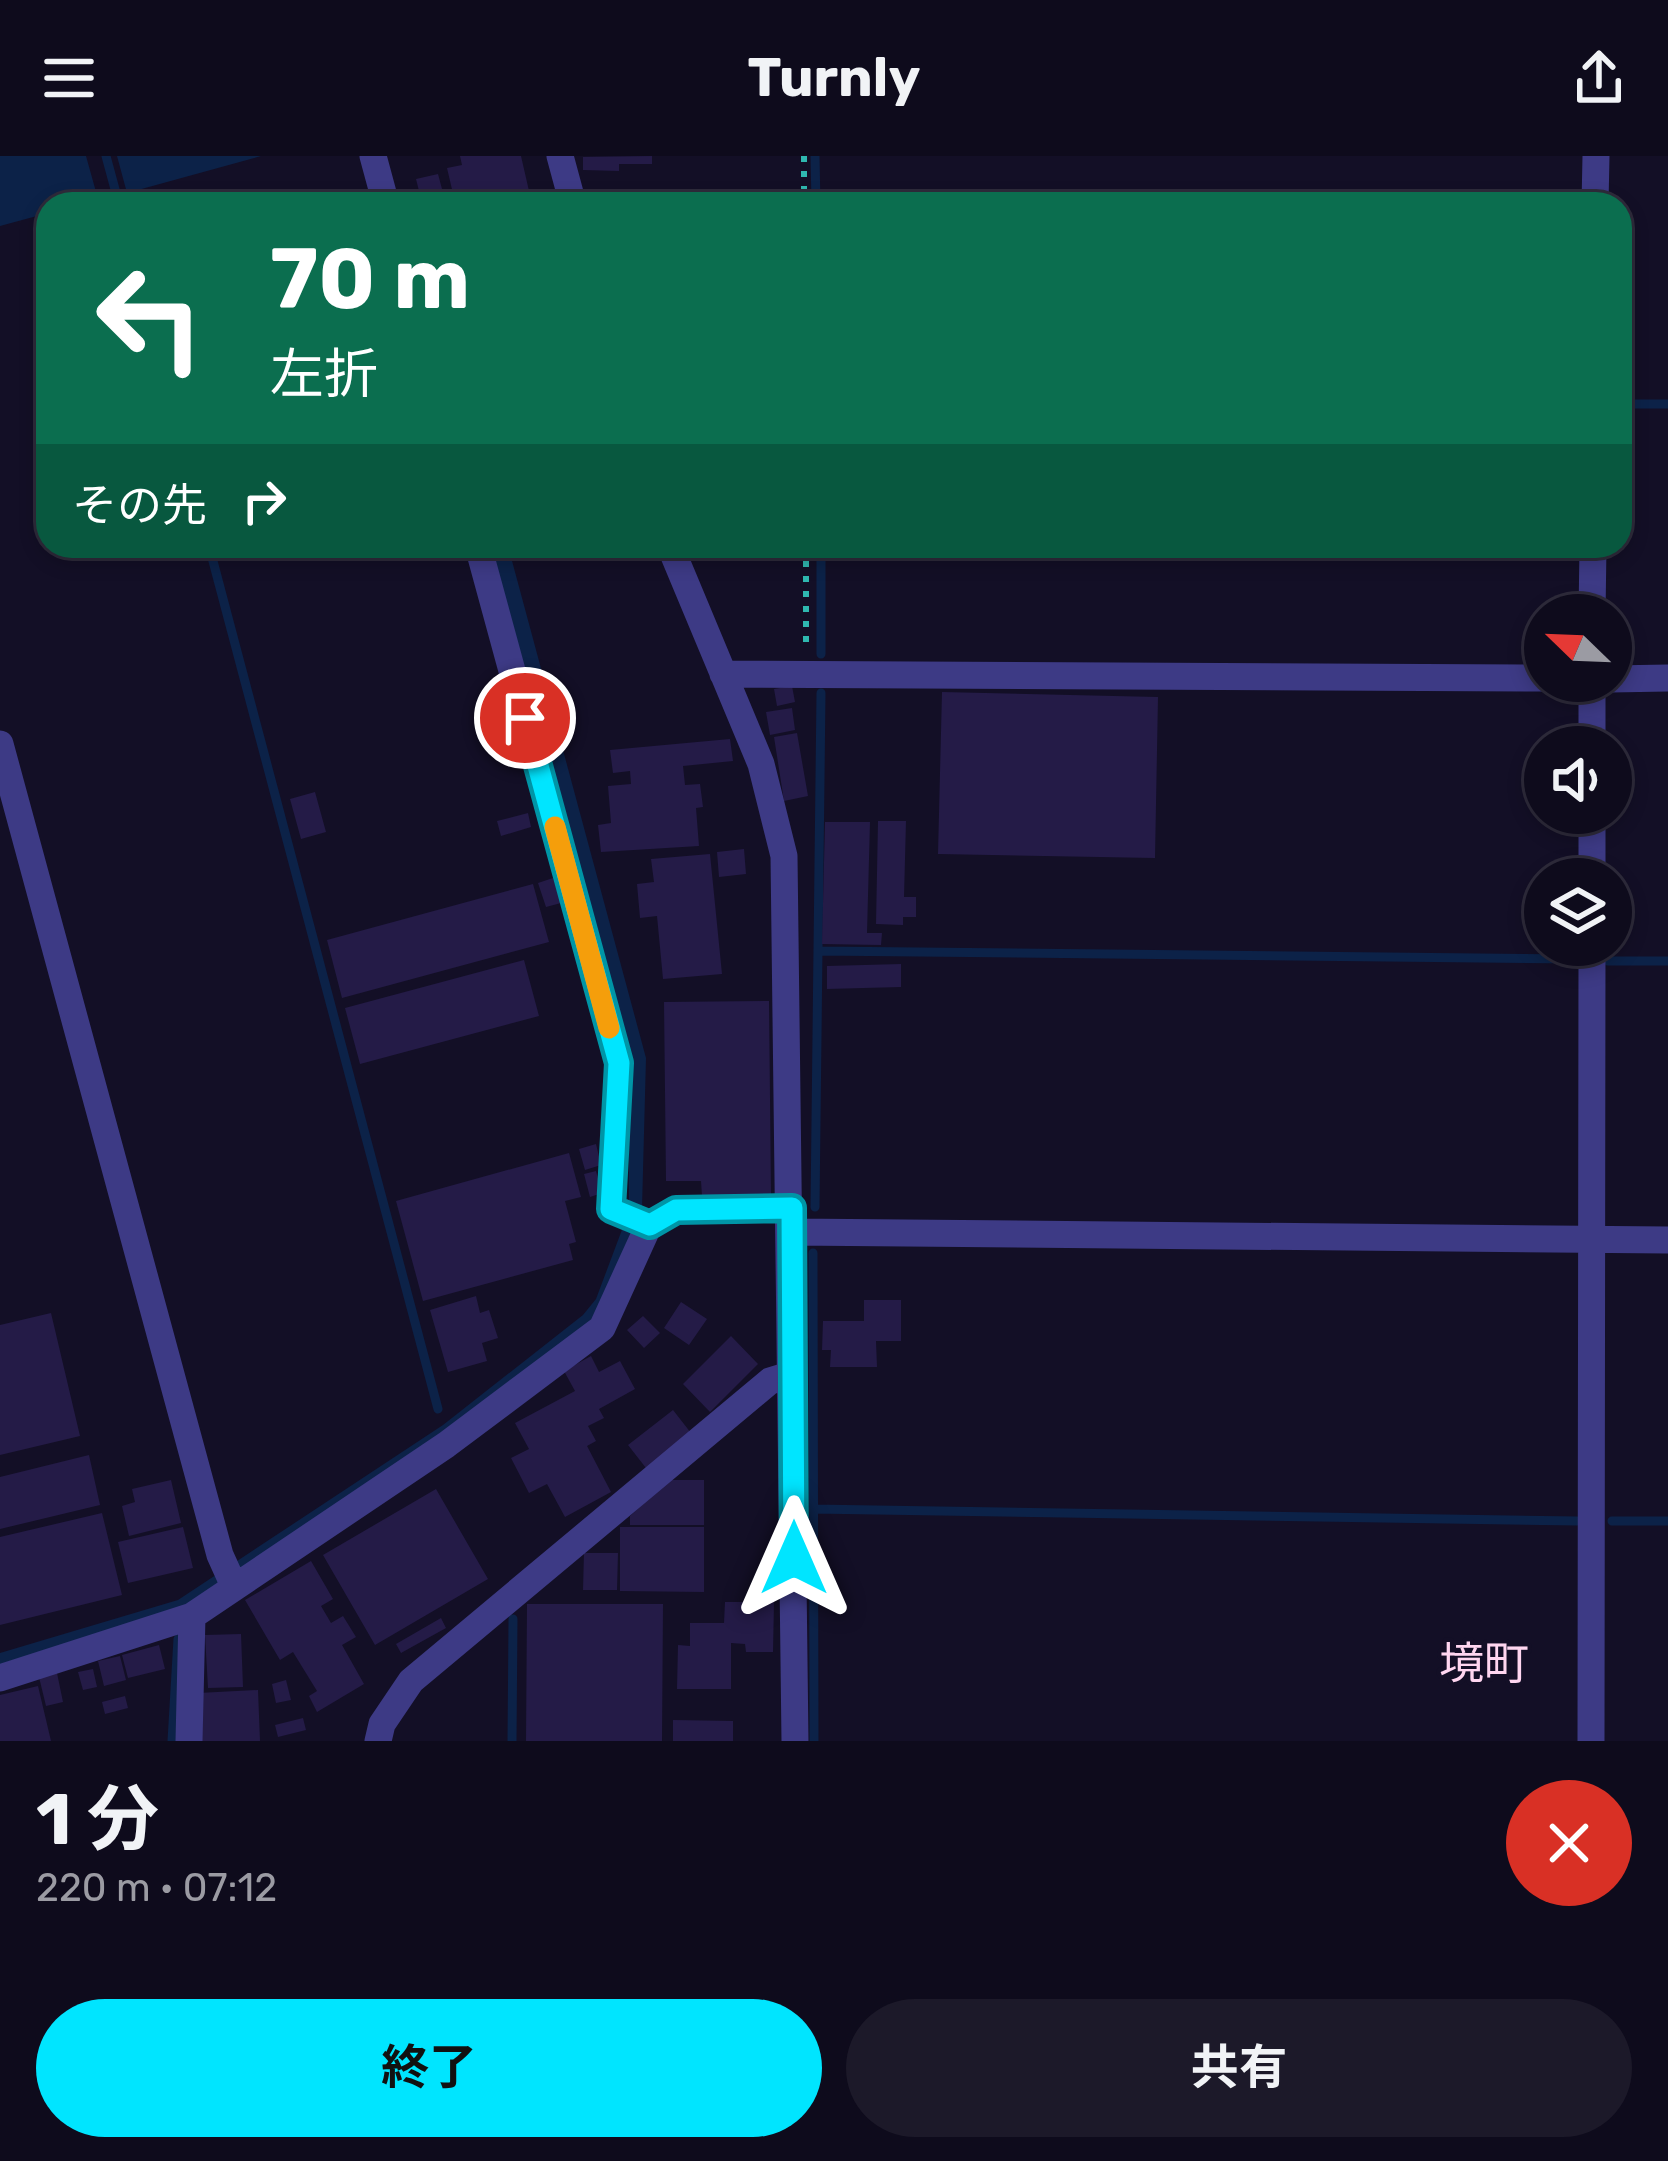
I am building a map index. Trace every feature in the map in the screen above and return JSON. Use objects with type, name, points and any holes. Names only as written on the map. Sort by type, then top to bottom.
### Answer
[{"type":"street","points":[[373,156],[383,192]]},
{"type":"street","points":[[560,156],[570,192]]},
{"type":"street","points":[[1595,192],[1596,156]]},
{"type":"street","points":[[481,558],[619,1063],[611,1209],[637,1220],[676,1210],[792,1220],[1668,1240]]},
{"type":"street","points":[[675,558],[761,764],[784,856],[795,1741]]},
{"type":"street","points":[[1592,594],[1593,558]]},
{"type":"street","points":[[723,674],[1524,678]]},
{"type":"street","points":[[1632,679],[1668,678]]},
{"type":"street","points":[[0,745],[228,1574]]},
{"type":"street","points":[[1591,1741],[1592,966]]},
{"type":"street","points":[[0,1678],[192,1616],[228,1574],[446,1445],[602,1328],[637,1220]]},
{"type":"street","points":[[378,1741],[382,1724],[411,1681],[770,1382],[793,1374]]},
{"type":"street","points":[[189,1741],[192,1616]]},
{"type":"path","points":[[804,156],[804,192]]},
{"type":"path","points":[[806,558],[807,674]]},
{"type":"water","points":[[0,156],[86,156],[96,192],[36,192],[36,216],[0,226]]},
{"type":"water","points":[[117,156],[261,156],[131,192],[127,192]]},
{"type":"water","points":[[493,558],[511,558],[646,1058],[642,1208],[601,1314],[442,1440],[178,1611],[0,1669],[0,1653],[178,1600],[443,1425],[583,1315],[596,1299],[629,1211],[628,1059]]},
{"type":"building","points":[[460,156],[521,156],[529,192],[453,192],[447,168],[462,165]]},
{"type":"building","points":[[652,156],[652,164],[619,164],[619,171],[583,170],[583,157]]},
{"type":"building","points":[[438,174],[442,189],[419,192],[416,179]]},
{"type":"building","points":[[792,686],[795,702],[777,706],[774,689]]},
{"type":"building","points":[[942,692],[1158,697],[1155,858],[938,854]]},
{"type":"building","points":[[792,708],[795,730],[770,735],[766,712]]},
{"type":"building","points":[[797,733],[808,796],[784,801],[774,737]]},
{"type":"building","points":[[730,739],[733,761],[683,766],[685,785],[700,784],[703,807],[696,808],[699,846],[601,852],[598,825],[611,823],[608,786],[631,784],[630,771],[613,773],[610,750]]},
{"type":"building","points":[[315,792],[326,832],[301,839],[290,799]]},
{"type":"building","points":[[528,813],[531,827],[501,836],[497,821]]},
{"type":"building","points":[[878,821],[906,821],[904,897],[916,897],[916,917],[903,917],[903,925],[876,924]]},
{"type":"building","points":[[825,822],[870,822],[867,933],[882,933],[881,945],[822,944]]},
{"type":"building","points":[[744,849],[746,874],[719,877],[717,852]]},
{"type":"building","points":[[710,854],[722,974],[663,979],[657,916],[640,918],[637,884],[654,882],[651,859]]},
{"type":"building","points":[[553,878],[561,903],[546,907],[538,883]]},
{"type":"building","points":[[533,884],[549,942],[342,998],[327,940]]},
{"type":"building","points":[[524,960],[539,1016],[360,1064],[345,1008]]},
{"type":"building","points":[[901,964],[901,987],[827,989],[827,966]]},
{"type":"building","points":[[769,1001],[771,1195],[702,1196],[701,1181],[666,1181],[664,1002]]},
{"type":"building","points":[[596,1144],[601,1165],[585,1170],[579,1149]]},
{"type":"building","points":[[569,1153],[581,1197],[565,1201],[576,1242],[569,1244],[573,1260],[423,1301],[396,1201]]},
{"type":"building","points":[[596,1171],[602,1193],[590,1197],[584,1174]]},
{"type":"building","points":[[476,1296],[480,1313],[489,1310],[498,1338],[482,1343],[487,1361],[448,1372],[430,1310]]},
{"type":"building","points":[[864,1300],[901,1300],[901,1341],[876,1341],[877,1367],[830,1367],[831,1350],[822,1350],[823,1321],[864,1321]]},
{"type":"building","points":[[681,1302],[707,1319],[689,1345],[664,1328]]},
{"type":"building","points":[[51,1313],[80,1436],[0,1455],[0,1325]]},
{"type":"building","points":[[643,1316],[660,1333],[644,1348],[627,1330]]},
{"type":"building","points":[[731,1336],[758,1364],[710,1412],[683,1384]]},
{"type":"building","points":[[591,1356],[599,1372],[620,1361],[635,1389],[599,1409],[604,1418],[588,1426],[596,1441],[587,1446],[611,1492],[565,1517],[547,1484],[529,1493],[511,1458],[529,1449],[515,1423],[575,1391],[564,1371]]},
{"type":"building","points":[[673,1410],[691,1433],[646,1468],[628,1445]]},
{"type":"building","points":[[89,1455],[100,1505],[0,1529],[0,1477]]},
{"type":"building","points":[[171,1480],[181,1523],[129,1536],[122,1506],[135,1502],[132,1489]]},
{"type":"building","points":[[669,1480],[704,1480],[704,1525],[630,1525],[630,1516]]},
{"type":"building","points":[[436,1489],[488,1579],[375,1645],[323,1555]]},
{"type":"building","points":[[102,1513],[122,1595],[0,1625],[0,1537]]},
{"type":"building","points":[[183,1527],[193,1568],[128,1583],[118,1542]]},
{"type":"building","points":[[620,1527],[704,1527],[704,1592],[620,1591]]},
{"type":"building","points":[[584,1553],[618,1553],[617,1590],[583,1590]]},
{"type":"building","points":[[311,1561],[333,1599],[321,1606],[331,1623],[343,1616],[356,1637],[342,1645],[364,1684],[317,1712],[309,1696],[317,1691],[293,1652],[280,1660],[245,1600]]},
{"type":"building","points":[[725,1602],[774,1602],[773,1652],[746,1652],[745,1644],[731,1643],[731,1689],[677,1689],[678,1645],[690,1646],[690,1623],[724,1623]]},
{"type":"building","points":[[527,1604],[663,1604],[662,1741],[526,1741]]},
{"type":"building","points":[[441,1618],[446,1628],[401,1653],[396,1644]]},
{"type":"building","points":[[241,1634],[243,1687],[208,1688],[205,1635]]},
{"type":"building","points":[[159,1645],[165,1669],[128,1678],[122,1655]]},
{"type":"building","points":[[120,1656],[126,1680],[104,1686],[98,1661]]},
{"type":"building","points":[[93,1669],[97,1687],[83,1690],[78,1672]]},
{"type":"building","points":[[57,1673],[63,1702],[46,1706],[39,1677]]},
{"type":"building","points":[[286,1680],[291,1700],[276,1703],[272,1684]]},
{"type":"building","points":[[38,1686],[51,1741],[0,1741],[0,1695]]},
{"type":"building","points":[[258,1690],[260,1741],[195,1741],[198,1693]]},
{"type":"building","points":[[125,1696],[128,1708],[105,1714],[102,1702]]},
{"type":"building","points":[[303,1718],[306,1730],[278,1737],[275,1725]]},
{"type":"building","points":[[673,1720],[733,1721],[733,1741],[673,1741]]},
{"type":"waterway","points":[[106,156],[116,192]]},
{"type":"waterway","points":[[815,156],[816,192]]},
{"type":"waterway","points":[[1632,404],[1668,404]]},
{"type":"waterway","points":[[212,558],[438,1409]]},
{"type":"waterway","points":[[821,558],[821,654]]},
{"type":"waterway","points":[[815,1207],[821,693]]},
{"type":"waterway","points":[[818,951],[1524,958]]},
{"type":"waterway","points":[[1632,961],[1668,961]]},
{"type":"waterway","points":[[813,1253],[814,1741]]},
{"type":"waterway","points":[[813,1509],[1577,1521]]},
{"type":"waterway","points":[[1612,1521],[1668,1521]]},
{"type":"waterway","points":[[512,1741],[513,1619]]},
{"type":"waterway","points":[[172,1741],[178,1639]]},
{"type":"slow traffic","points":[[555,827],[609,1028]]},
{"type":"district","name":"境町","points":[[1484,1663]]},
{"type":"route","points":[[525,718],[619,1063],[611,1209],[650,1225],[676,1210],[792,1208],[794,1558]]}]
